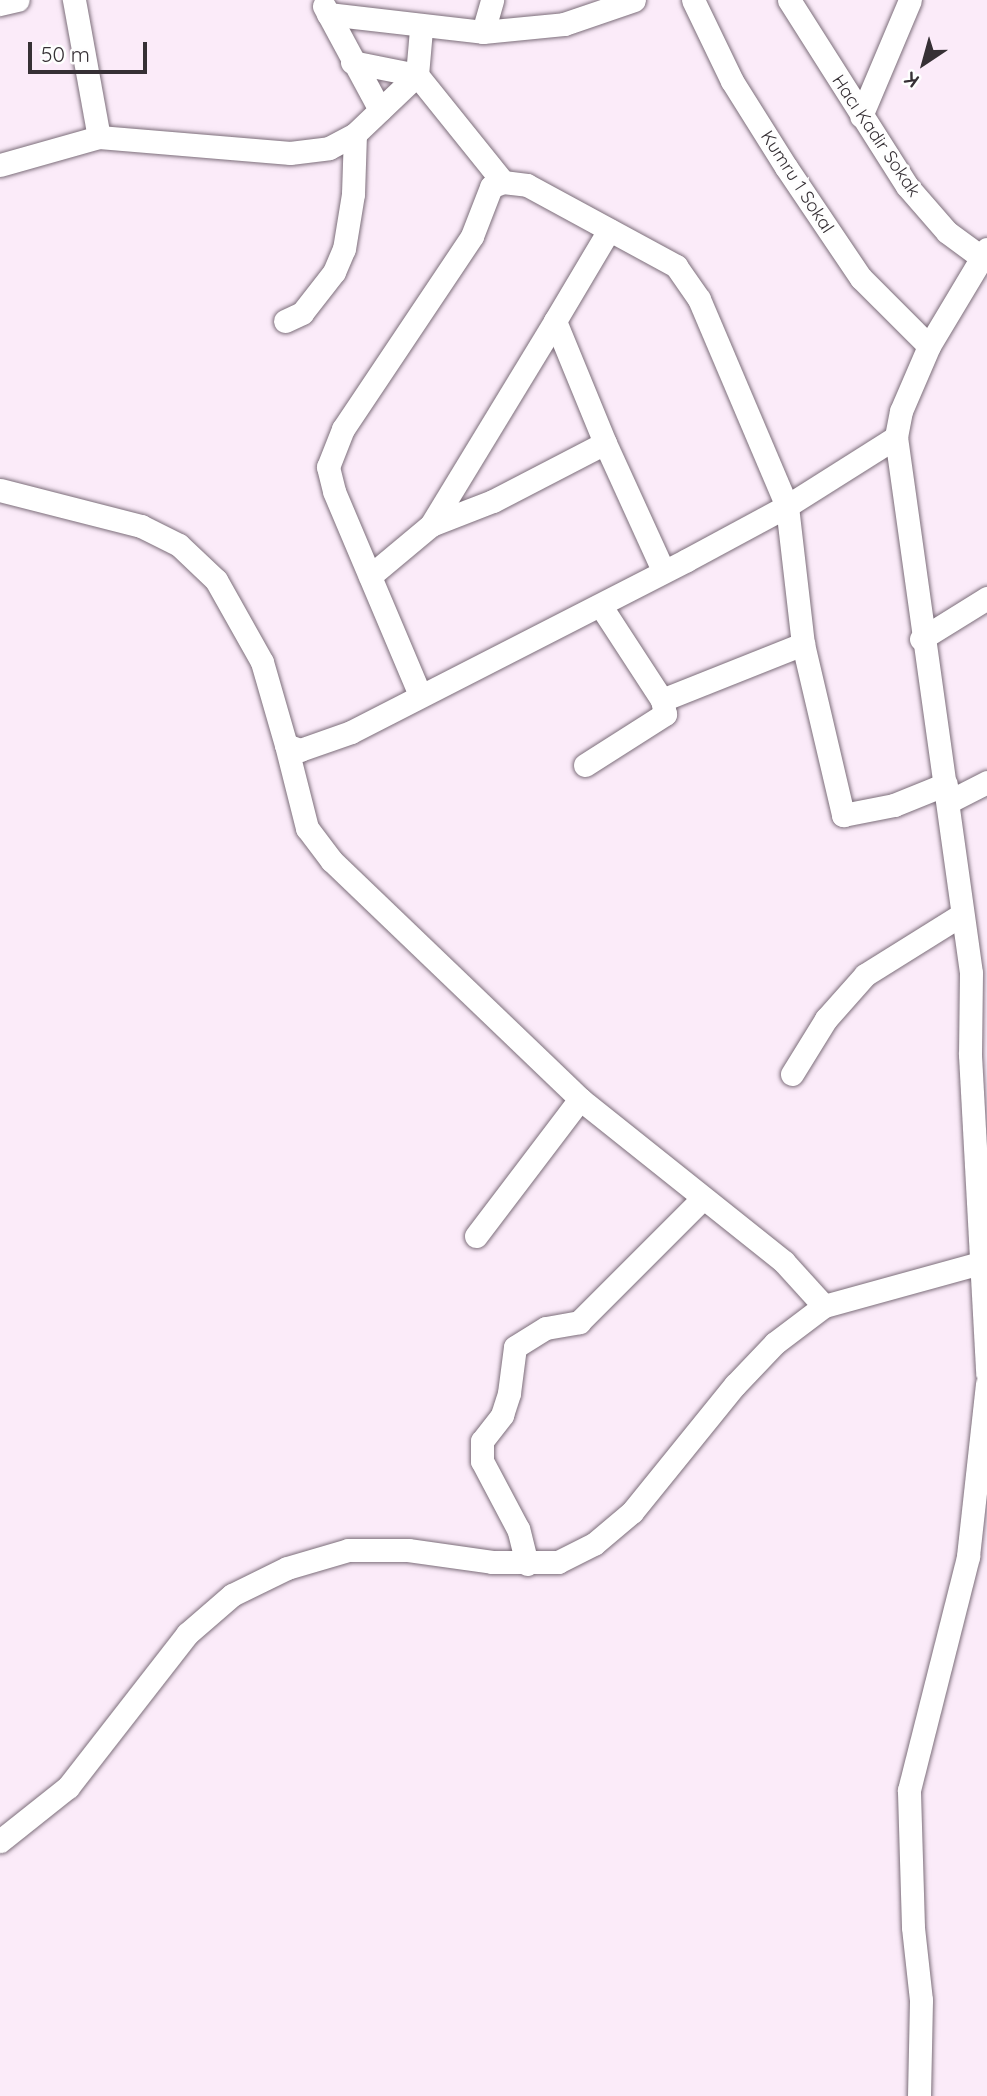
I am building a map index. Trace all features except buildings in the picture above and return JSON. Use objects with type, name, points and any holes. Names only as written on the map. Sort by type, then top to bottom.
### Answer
[{"type":"street","points":[[0,4],[18,0]]},
{"type":"street","points":[[74,0],[99,136]]},
{"type":"street","points":[[483,32],[492,0]]},
{"type":"street","points":[[324,7],[421,29],[483,32],[564,24],[634,0]]},
{"type":"street","name":"Kumru 1 Sokal","points":[[693,0],[732,81],[861,278],[929,345]]},
{"type":"street","name":"Hacı Kadir Sokak","points":[[789,0],[861,116],[915,195],[947,232],[984,253]]},
{"type":"street","points":[[861,116],[910,0]]},
{"type":"street","points":[[324,7],[380,110]]},
{"type":"street","points":[[0,165],[99,136],[290,153],[329,148],[355,134],[416,75],[421,29]]},
{"type":"street","points":[[352,62],[416,75],[503,182]]},
{"type":"street","points":[[285,321],[302,313],[334,272],[344,250],[353,194],[355,134]]},
{"type":"street","points":[[420,695],[328,467],[343,429],[472,236],[491,187],[503,182],[527,185],[676,266],[699,299],[787,506],[803,644],[843,815],[987,782]]},
{"type":"street","points":[[370,576],[430,525],[609,230]]},
{"type":"street","points":[[984,253],[929,345],[901,411],[896,437],[921,639],[947,793],[961,915],[979,970],[970,1055],[983,1158],[976,1212],[984,1262],[987,1373]]},
{"type":"street","points":[[555,321],[605,443],[663,570]]},
{"type":"street","points":[[286,745],[300,750],[351,732],[787,506],[896,437]]},
{"type":"street","points":[[430,525],[493,501],[605,443]]},
{"type":"street","points":[[0,490],[141,526],[179,545],[216,580],[262,662],[307,828],[332,861],[580,1099],[783,1262],[824,1306]]},
{"type":"street","points":[[921,639],[987,598]]},
{"type":"street","points":[[585,765],[653,725],[665,714],[662,700],[600,605]]},
{"type":"street","points":[[662,700],[803,644]]},
{"type":"street","points":[[792,1074],[826,1019],[865,975],[961,915]]},
{"type":"street","points":[[476,1236],[580,1099]]},
{"type":"street","points":[[527,1564],[518,1529],[482,1461],[482,1441],[502,1415],[509,1393],[515,1347],[546,1328],[579,1322],[703,1198]]},
{"type":"street","points":[[0,1841],[68,1787],[187,1634],[232,1595],[287,1568],[348,1550],[408,1550],[527,1564],[558,1562],[594,1544],[632,1512],[735,1385],[775,1343],[824,1306],[984,1262]]},
{"type":"street","points":[[919,2096],[921,2000],[913,1927],[909,1790],[968,1556],[987,1384]]}]
